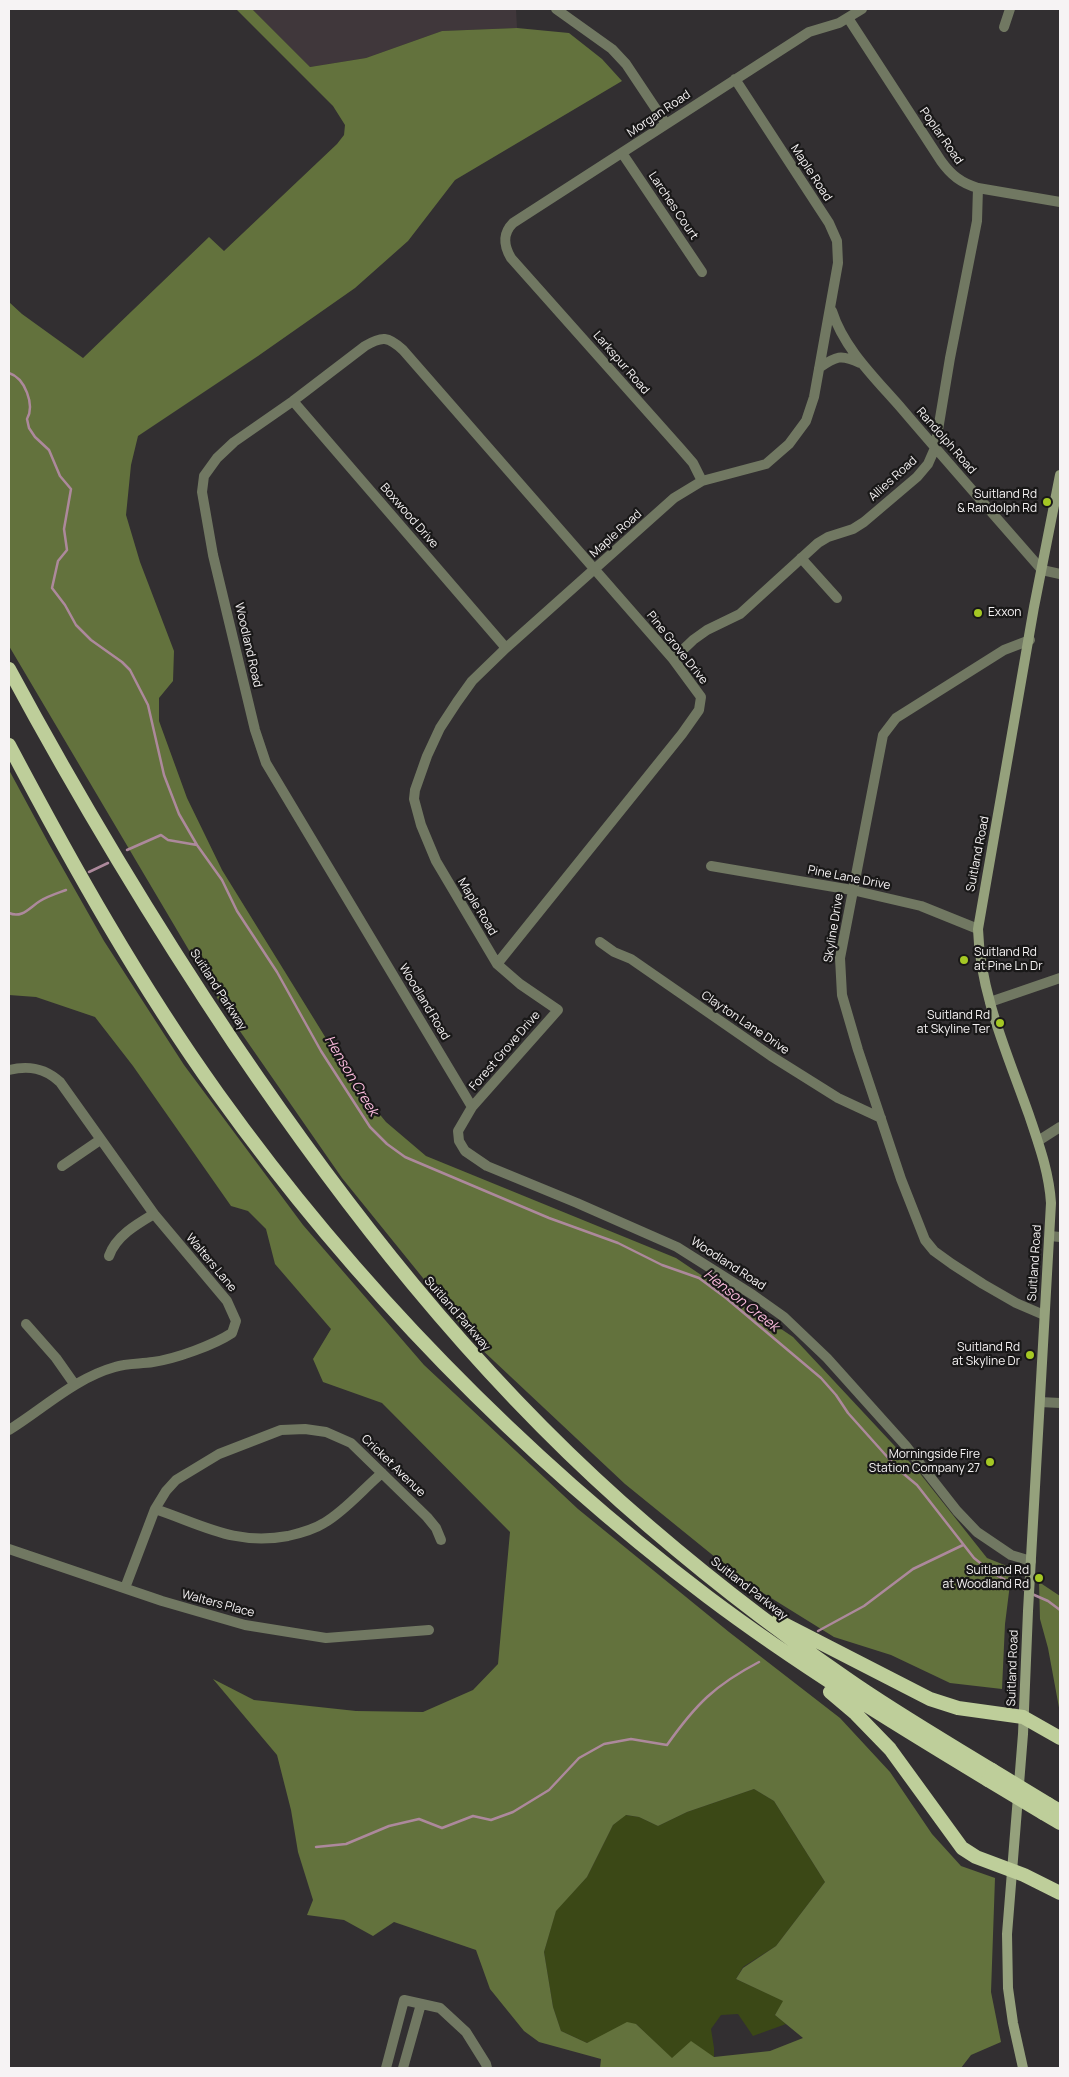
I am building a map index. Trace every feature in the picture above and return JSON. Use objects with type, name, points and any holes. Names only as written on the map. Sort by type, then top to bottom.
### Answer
[{"type":"highway","name":"Suitland Parkway","points":[[9,669],[76,788],[161,929],[263,1086],[351,1207],[424,1299],[515,1400],[605,1487],[704,1573],[848,1680],[990,1775]]},
{"type":"highway","name":"Suitland Parkway","points":[[9,745],[77,870],[151,994],[216,1092],[318,1224],[416,1333],[548,1463],[659,1559],[754,1631],[862,1704],[1046,1808],[1060,1823]]},
{"type":"highway","points":[[704,1573],[745,1597],[786,1626],[925,1697],[958,1708],[1023,1717],[1060,1738]]},
{"type":"highway","points":[[754,1631],[788,1662],[837,1697],[874,1731],[904,1767],[962,1848],[981,1860],[1010,1870],[1060,1893]]},
{"type":"highway","name":"Suitland Parkway","points":[[1046,1808],[1060,1811]]},
{"type":"main road","name":"Suitland Road","points":[[1023,2068],[1013,2023],[1007,1971],[1010,1870],[1023,1717],[1044,1315],[1055,1236],[1044,1156],[990,1002],[980,963],[978,929],[1060,476]]},
{"type":"street","points":[[556,9],[612,49],[626,64],[666,124]]},
{"type":"street","name":"Morgan Road","points":[[517,265],[505,246],[505,235],[510,226],[808,32],[848,18],[862,9]]},
{"type":"street","points":[[1004,27],[1010,9]]},
{"type":"street","name":"Poplar Road","points":[[848,18],[946,168],[966,185],[1060,202]]},
{"type":"street","name":"Maple Road","points":[[558,1010],[520,984],[497,964],[436,861],[414,799],[419,776],[440,728],[472,682],[506,648],[674,498],[702,480],[766,464],[777,456],[798,434],[806,421],[814,397],[831,308],[839,249],[834,232],[734,79]]},
{"type":"street","name":"Larches Court","points":[[622,153],[702,272]]},
{"type":"street","name":"Allies Road","points":[[673,659],[707,630],[740,614],[801,558],[828,537],[853,529],[864,522],[923,471],[935,448],[950,358],[977,221],[978,188]]},
{"type":"street","name":"Larkspur Road","points":[[517,265],[693,463],[702,480]]},
{"type":"street","name":"Randolph Road","points":[[831,308],[839,330],[863,364],[1042,570]]},
{"type":"street","name":"Woodland Road","points":[[432,383],[395,342],[389,339],[376,339],[234,442],[208,469],[203,482],[202,492],[213,555],[255,730],[263,756],[273,778],[472,1107],[458,1131],[459,1141],[471,1156],[487,1166],[577,1202],[677,1247],[726,1276],[761,1300],[784,1317],[827,1358],[906,1446],[957,1511],[977,1532],[1010,1555],[1031,1561]]},
{"type":"street","points":[[819,368],[832,359],[839,357],[848,357],[863,364]]},
{"type":"street","name":"Pine Grove Drive","points":[[432,383],[673,659],[701,697],[699,710],[682,734],[497,964]]},
{"type":"street","name":"Boxwood Drive","points":[[293,401],[506,648]]},
{"type":"street","points":[[801,558],[837,598]]},
{"type":"street","points":[[1042,570],[1060,574]]},
{"type":"street","name":"Skyline Drive","points":[[1030,640],[1004,650],[896,718],[888,726],[881,744],[840,958],[842,995],[880,1118],[925,1240],[940,1255],[975,1279],[1016,1303],[1044,1315]]},
{"type":"street","name":"Pine Lane Drive","points":[[711,866],[852,890],[921,906],[978,929]]},
{"type":"street","name":"Clayton Lane Drive","points":[[600,942],[614,952],[631,959],[770,1056],[838,1098],[880,1118]]},
{"type":"street","points":[[990,1002],[1060,978]]},
{"type":"street","name":"Forest Grove Drive","points":[[472,1107],[558,1010]]},
{"type":"street","name":"Walters Lane","points":[[9,1070],[34,1068],[52,1075],[70,1094],[100,1140],[154,1214],[227,1301],[236,1321],[232,1333],[226,1337],[175,1357],[114,1367],[75,1385],[9,1430]]},
{"type":"street","points":[[1038,1141],[1060,1127]]},
{"type":"street","points":[[62,1166],[100,1140]]},
{"type":"street","points":[[109,1256],[117,1241],[140,1222],[154,1214]]},
{"type":"street","points":[[26,1324],[56,1358],[75,1385]]},
{"type":"street","points":[[1040,1402],[1060,1403]]},
{"type":"street","name":"Cricket Avenue","points":[[125,1588],[155,1509],[166,1491],[176,1480],[219,1454],[281,1430],[305,1428],[326,1432],[351,1443],[427,1517],[436,1528],[441,1540]]},
{"type":"street","points":[[155,1509],[214,1531],[243,1538],[276,1538],[298,1534],[325,1523],[382,1472]]},
{"type":"street","name":"Walters Place","points":[[9,1549],[162,1601],[245,1625],[326,1638],[428,1630]]},
{"type":"street","points":[[386,2068],[404,2000],[440,2008],[466,2032],[487,2068]]},
{"type":"street","points":[[403,2068],[421,2004]]},
{"type":"shaded area","points":[[252,9],[516,9],[517,28],[442,31],[366,58],[310,67]]},
{"type":"green space","points":[[236,9],[252,9],[310,67],[366,58],[442,31],[517,28],[569,33],[602,59],[622,81],[455,180],[408,241],[355,288],[258,356],[138,436],[131,465],[126,515],[140,562],[174,651],[173,681],[159,698],[159,721],[187,798],[222,870],[353,1082],[386,1122],[426,1156],[676,1258],[793,1337],[918,1471],[987,1558],[1012,1568],[1005,1624],[1002,1689],[950,1683],[891,1655],[834,1637],[747,1583],[625,1484],[478,1346],[342,1178],[219,1001],[9,646],[9,302],[22,314],[83,358],[209,237],[224,251],[337,144],[344,135],[345,125],[333,106]]},
{"type":"green space","points":[[9,770],[104,941],[184,1065],[303,1225],[424,1365],[578,1509],[729,1632],[840,1718],[890,1772],[932,1834],[961,1866],[995,1878],[991,1992],[1001,2042],[971,2055],[961,2068],[600,2068],[601,2059],[539,2042],[524,2031],[490,1989],[476,1950],[394,1922],[373,1936],[344,1920],[307,1915],[313,1900],[298,1852],[291,1810],[277,1755],[213,1679],[254,1700],[356,1711],[423,1712],[473,1690],[498,1664],[510,1532],[382,1403],[323,1382],[313,1359],[331,1329],[275,1264],[266,1229],[248,1211],[231,1206],[133,1066],[95,1017],[36,997],[9,995]],"holes":[[[754,1789],[774,1801],[825,1882],[776,1946],[743,1968],[736,1979],[783,2001],[775,2015],[803,2038],[770,2051],[714,2057],[691,2041],[672,2058],[636,2024],[627,2022],[587,2043],[561,2031],[553,2007],[544,1952],[556,1911],[587,1877],[613,1825],[626,1815],[639,1817],[658,1826],[687,1812]]]},
{"type":"green space","points":[[1039,1582],[1060,1596],[1060,1713],[1048,1648],[1040,1619]]},
{"type":"green space","points":[[754,1789],[774,1801],[825,1882],[776,1946],[743,1967],[736,1979],[784,2001],[775,2015],[786,2024],[753,2036],[738,2014],[721,2015],[711,2029],[714,2057],[672,2059],[636,2024],[587,2043],[561,2031],[553,2007],[544,1952],[556,1910],[587,1877],[613,1825],[625,1815],[639,1817],[658,1826],[687,1812]]},
{"type":"waterway","name":"Henson Creek","points":[[9,373],[20,380],[27,393],[30,407],[27,419],[29,428],[35,437],[49,450],[60,476],[71,489],[64,529],[67,550],[58,561],[52,588],[65,605],[76,625],[91,640],[130,670],[148,705],[164,775],[179,814],[197,845],[222,880],[237,911],[277,972],[321,1051],[370,1127],[387,1144],[405,1157],[549,1218],[618,1243],[662,1265],[699,1278],[726,1298],[821,1378],[848,1413],[899,1470],[917,1485],[974,1558],[994,1574],[1027,1591]]},
{"type":"waterway","points":[[127,850],[161,835],[168,840],[197,845]]},
{"type":"waterway","points":[[89,872],[108,863]]},
{"type":"waterway","points":[[9,913],[18,914],[26,912],[43,899],[66,890]]},
{"type":"waterway","points":[[818,1631],[864,1606],[913,1569],[963,1545]]},
{"type":"waterway","name":"Henson Creek","points":[[1032,1594],[1048,1601],[1060,1610]]},
{"type":"waterway","points":[[316,1847],[346,1844],[389,1826],[419,1819],[442,1828],[473,1816],[491,1820],[513,1812],[549,1790],[579,1758],[604,1744],[631,1739],[667,1745],[687,1718],[707,1697],[730,1679],[759,1662]]},
{"type":"place","name":"Suitland Rd & Randolph Rd","points":[[1047,502]]},
{"type":"place","name":"Exxon","points":[[978,613]]},
{"type":"place","name":"Suitland Rd at Pine Ln Dr","points":[[964,960]]},
{"type":"place","name":"Suitland Rd at Skyline Ter","points":[[1000,1023]]},
{"type":"place","name":"Suitland Rd at Skyline Dr","points":[[1030,1355]]},
{"type":"place","name":"Morningside Fire Station Company 27","points":[[990,1462]]},
{"type":"place","name":"Suitland Rd at Woodland Rd","points":[[1039,1578]]}]
